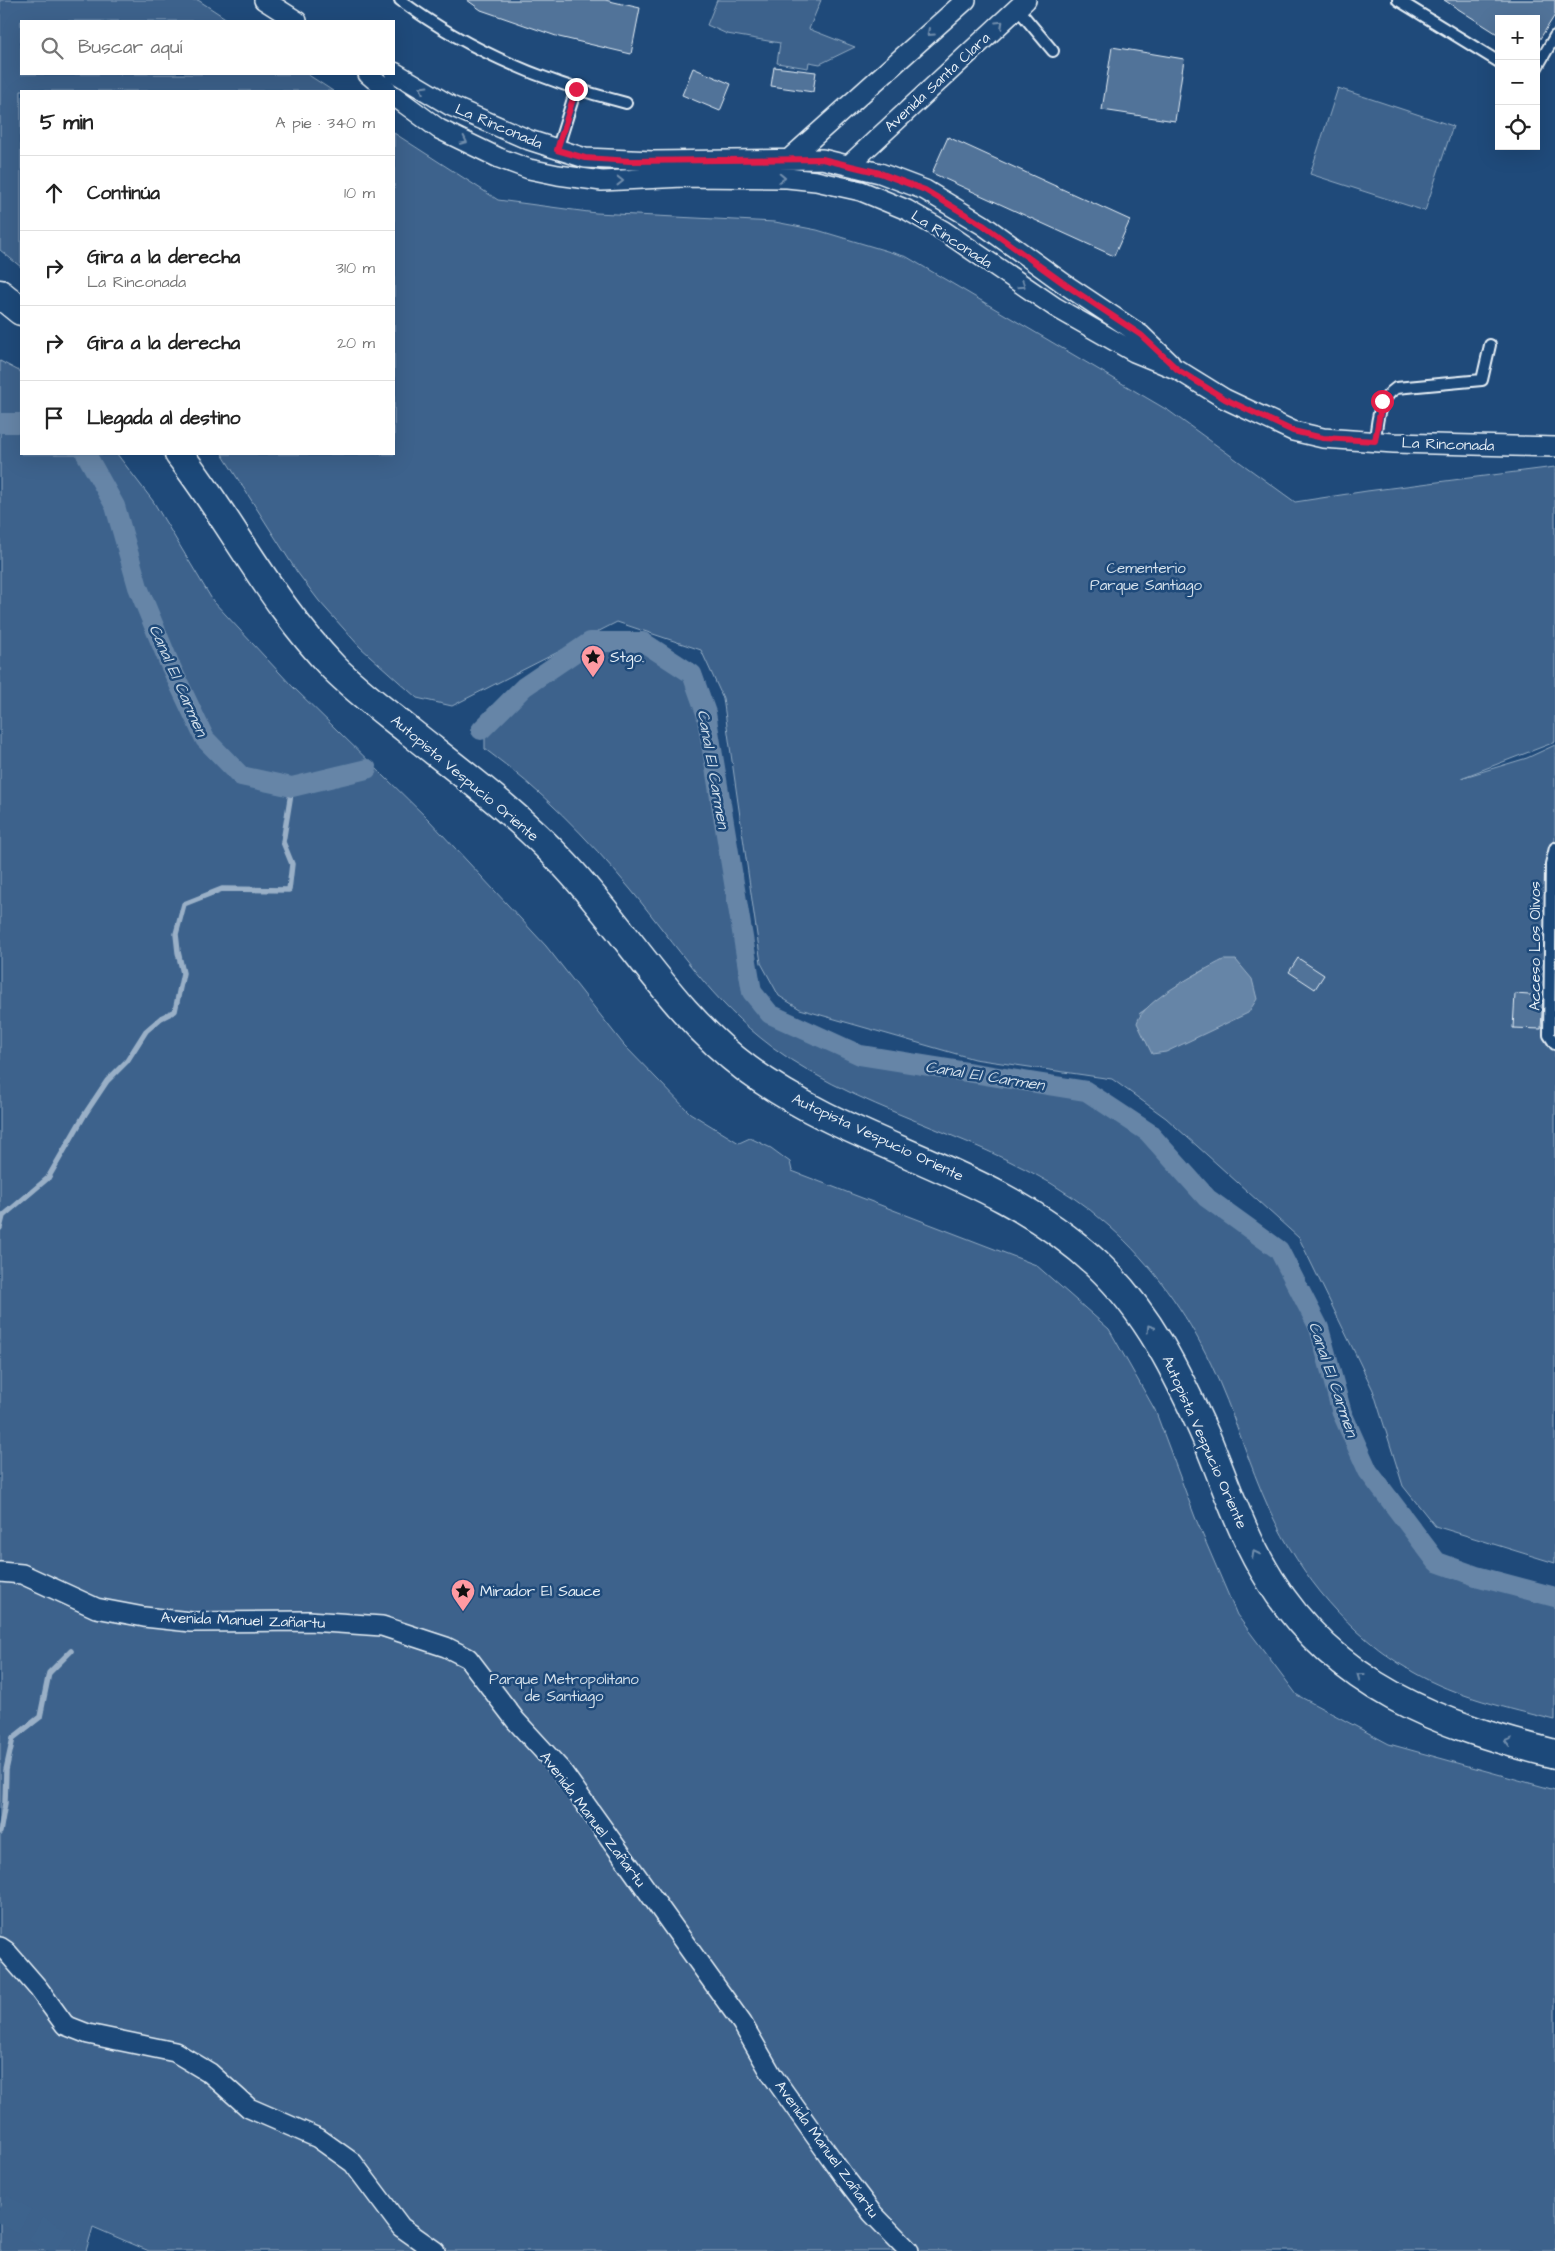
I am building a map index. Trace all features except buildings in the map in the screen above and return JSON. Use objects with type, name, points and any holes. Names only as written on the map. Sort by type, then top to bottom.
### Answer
[{"type":"highway","points":[[0,294],[20,310]]},
{"type":"highway","name":"Autopista Vespucio Oriente","points":[[180,455],[205,488],[278,600],[322,655],[359,691],[490,794],[543,842],[598,902],[676,1002],[716,1044],[756,1076],[802,1104],[840,1123],[975,1182],[1030,1212],[1059,1232],[1108,1275],[1133,1304],[1166,1353],[1191,1404],[1250,1544],[1272,1584],[1304,1624],[1336,1657],[1375,1686],[1418,1709],[1495,1738],[1555,1754]]},
{"type":"street","points":[[264,0],[295,20]]},
{"type":"street","points":[[789,159],[966,0]]},
{"type":"street","name":"Avenida Santa Clara","points":[[849,164],[1021,4]]},
{"type":"street","name":"La Rinconada","points":[[395,73],[451,106],[557,150],[585,158],[630,161],[822,159],[880,173],[925,190],[1012,244],[1066,285],[1141,335],[1178,370]]},
{"type":"street","points":[[369,75],[387,90]]},
{"type":"street","name":"La Rinconada","points":[[395,97],[439,129],[529,169],[610,181],[683,177],[787,178],[844,187],[907,210],[957,239],[1055,307],[1134,352],[1178,370],[1225,399],[1293,431],[1323,438],[1555,447]]},
{"type":"street","points":[[439,129],[451,106]]},
{"type":"street","points":[[997,268],[1012,244]]},
{"type":"street","name":"Avenida Manuel Zañartu","points":[[0,1572],[22,1574],[96,1608],[144,1617],[191,1622],[309,1621],[382,1626],[446,1647],[468,1658],[516,1721],[561,1770],[742,2023],[772,2075],[843,2176],[872,2213],[910,2251]]},
{"type":"street","points":[[0,1947],[6,1951],[38,1988],[65,2024],[88,2034],[175,2052],[210,2073],[249,2108],[318,2138],[353,2163],[401,2227],[435,2251]]},
{"type":"lane","points":[[400,0],[448,33],[483,53],[576,89],[626,103]]},
{"type":"lane","points":[[1398,0],[1496,60]]},
{"type":"lane","points":[[1021,4],[1054,51]]},
{"type":"lane","points":[[1540,61],[1555,36]]},
{"type":"lane","points":[[557,150],[576,89]]},
{"type":"lane","points":[[1375,441],[1382,401],[1388,394],[1396,388],[1482,380],[1490,345]]},
{"type":"lane","name":"Acceso Los Olivos","points":[[1555,848],[1550,864],[1549,1035],[1555,1044]]},
{"type":"green space","points":[[0,0],[198,0],[228,20],[20,20],[20,75],[309,75],[331,90],[20,90],[20,266],[0,250]]},
{"type":"green space","points":[[717,0],[821,0],[809,29],[855,47],[820,64],[809,62],[808,68],[777,63],[780,43],[727,34],[707,25]]},
{"type":"green space","points":[[1338,88],[1453,126],[1425,211],[1310,174]]},
{"type":"green space","name":"Cementerio Parque Santiago","points":[[395,134],[498,200],[596,213],[775,222],[817,230],[907,257],[1169,411],[1295,502],[1555,467],[1555,742],[1461,778],[1527,758],[1555,745],[1555,1563],[1435,1526],[1403,1486],[1373,1390],[1299,1238],[1166,1118],[1112,1079],[974,1059],[800,1009],[779,996],[761,963],[723,698],[701,650],[617,622],[452,706],[417,698],[360,647],[319,601],[297,572],[223,455],[395,455]],"holes":[[[1205,969],[1139,1014],[1178,985]]]},
{"type":"green space","name":"Parque Metropolitano de Santiago","points":[[0,361],[20,371],[20,455],[118,455],[153,501],[213,601],[292,686],[429,820],[546,946],[624,1045],[690,1113],[739,1143],[750,1138],[771,1148],[790,1162],[792,1171],[1036,1265],[1109,1329],[1155,1410],[1195,1517],[1237,1615],[1297,1695],[1389,1744],[1555,1790],[1555,2251],[149,2251],[93,2227],[86,2251],[0,2251]]},
{"type":"green space","points":[[592,648],[641,648],[687,678],[700,715],[746,994],[766,1019],[859,1062],[1084,1097],[1144,1136],[1203,1203],[1274,1254],[1313,1330],[1337,1415],[1363,1474],[1432,1568],[1474,1582],[1555,1603],[1555,1720],[1482,1701],[1429,1681],[1368,1641],[1329,1602],[1296,1559],[1262,1493],[1227,1400],[1211,1364],[1191,1326],[1167,1290],[1140,1256],[1109,1226],[1071,1196],[1030,1172],[987,1151],[854,1094],[811,1072],[771,1046],[730,1011],[713,992],[598,851],[544,798],[485,749],[485,735],[528,692]]},
{"type":"shaded area","points":[[1223,960],[1236,960],[1252,979],[1257,999],[1248,1013],[1166,1052],[1152,1054],[1137,1023],[1141,1014],[1174,987]]},
{"type":"waterway","name":"Canal El Carmen","points":[[0,423],[20,423]]},
{"type":"waterway","name":"Canal El Carmen","points":[[87,455],[115,506],[138,587],[170,665],[205,739],[241,776],[292,787],[367,769]]},
{"type":"waterway","name":"Canal El Carmen","points":[[481,730],[524,687],[590,642],[643,642],[692,674],[706,713],[752,992],[770,1014],[860,1055],[1086,1091],[1148,1132],[1207,1198],[1279,1250],[1319,1328],[1342,1413],[1368,1471],[1437,1562],[1476,1576],[1555,1597]]},
{"type":"waterway","points":[[0,1228],[3,1216],[48,1178],[85,1114],[107,1081],[127,1061],[146,1031],[161,1018],[175,1011],[183,973],[176,934],[184,904],[222,889],[289,890],[292,864],[283,842],[292,787]]},
{"type":"waterway","points":[[0,1832],[5,1803],[6,1770],[13,1738],[40,1717],[49,1673],[71,1651]]},
{"type":"tunnel","points":[[0,2207],[74,2251]]},
{"type":"place","name":"Stgo.","points":[[593,678]]},
{"type":"place","name":"Mirador El Sauce","points":[[463,1612]]},
{"type":"route","points":[[576,89],[557,150],[585,158],[630,161],[822,159],[880,173],[925,190],[948,203],[1012,244],[1066,285],[1141,335],[1178,370],[1225,399],[1293,431],[1323,438],[1375,441],[1382,401]]}]
